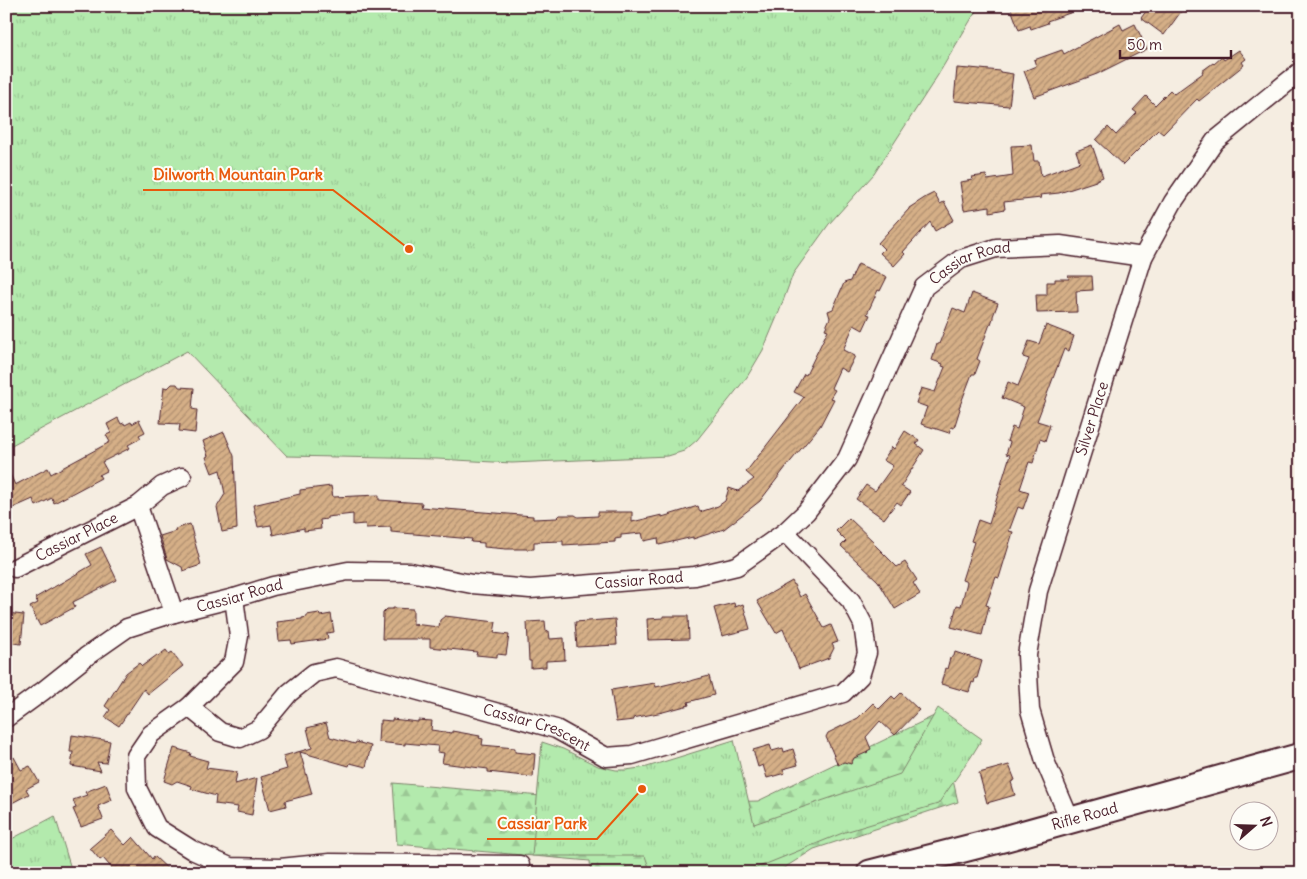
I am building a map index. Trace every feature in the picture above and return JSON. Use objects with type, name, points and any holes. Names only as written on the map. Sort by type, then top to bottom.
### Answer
[{"type":"street","name":"Silver Place","points":[[1070,820],[1045,761],[1030,710],[1027,655],[1038,591],[1143,257],[1174,202],[1215,141],[1301,71]]},
{"type":"street","name":"Cassiar Road","points":[[6,718],[127,628],[273,586],[348,572],[410,572],[472,584],[530,589],[695,576],[737,566],[785,532],[806,512],[846,459],[924,287],[960,259],[996,248],[1060,245],[1143,257]]},
{"type":"street","name":"Cassiar Place","points":[[15,568],[138,506],[162,486],[182,477]]},
{"type":"street","points":[[138,506],[174,613]]},
{"type":"street","name":"Cassiar Crescent","points":[[189,707],[220,732],[240,738],[258,729],[288,693],[314,673],[336,668],[556,729],[606,757],[632,755],[843,693],[860,676],[867,653],[863,624],[851,601],[785,532]]},
{"type":"street","points":[[234,598],[239,636],[234,662],[189,707],[151,734],[136,756],[137,788],[157,828],[192,850],[230,867],[280,868],[330,863],[520,865]]},
{"type":"street","name":"Rifle Road","points":[[870,873],[1007,838],[1301,756]]},
{"type":"green space","points":[[6,6],[979,6],[938,75],[874,174],[829,224],[793,274],[763,350],[747,377],[697,440],[684,451],[668,456],[512,463],[437,459],[287,456],[187,351],[6,448]]},
{"type":"green space","points":[[938,708],[982,739],[938,804],[845,832],[744,873],[651,873],[645,856],[532,856],[542,742],[563,749],[598,766],[626,770],[647,767],[734,740],[754,824],[900,774]]},
{"type":"green space","points":[[938,714],[958,802],[814,849],[776,873],[591,873],[590,861],[397,844],[393,783],[632,804],[758,801]]},
{"type":"green space","points":[[55,816],[73,873],[6,873],[6,842]]},
{"type":"building","points":[[1010,6],[1083,6],[1084,8],[1047,21],[1048,23],[1031,29],[1030,26],[1019,30]]},
{"type":"building","points":[[1150,6],[1185,6],[1164,35],[1141,18]]},
{"type":"building","points":[[1120,24],[1123,30],[1135,24],[1147,49],[1097,74],[1034,97],[1024,71],[1036,66],[1034,60],[1062,50],[1064,54]]},
{"type":"building","points":[[1239,50],[1246,59],[1242,62],[1244,65],[1199,101],[1197,99],[1163,134],[1158,130],[1123,165],[1096,140],[1108,127],[1116,135],[1137,113],[1133,110],[1146,96],[1155,105],[1170,90],[1174,94],[1203,73],[1202,71],[1213,63],[1222,57],[1224,60]]},
{"type":"building","points":[[957,68],[1000,71],[1013,74],[1009,106],[954,101]]},
{"type":"building","points":[[1032,145],[1034,161],[1039,161],[1041,176],[1080,162],[1076,151],[1092,145],[1103,177],[1059,193],[1040,195],[1041,198],[1004,202],[1005,209],[990,212],[990,206],[964,210],[960,182],[973,180],[972,177],[986,175],[987,180],[1013,176],[1011,146]]},
{"type":"building","points":[[934,193],[940,204],[944,202],[954,220],[935,231],[930,222],[903,252],[905,254],[894,266],[880,253],[884,249],[878,243],[909,208]]},
{"type":"building","points":[[858,264],[887,277],[880,291],[878,290],[867,314],[870,315],[863,330],[854,325],[843,350],[855,356],[847,372],[840,368],[831,388],[835,390],[830,398],[834,399],[820,426],[760,501],[724,529],[693,539],[693,537],[659,545],[658,538],[644,541],[642,533],[621,535],[621,538],[615,539],[615,542],[563,545],[563,541],[534,542],[534,549],[506,549],[484,547],[484,543],[471,542],[472,539],[391,532],[391,527],[366,528],[365,524],[353,525],[353,514],[327,517],[327,519],[320,520],[321,529],[304,531],[304,528],[273,535],[271,525],[258,527],[253,505],[300,494],[300,490],[331,486],[333,497],[379,495],[379,500],[422,503],[421,507],[533,516],[533,519],[557,518],[560,515],[575,515],[578,517],[598,516],[598,512],[632,512],[632,522],[662,515],[662,517],[698,506],[700,512],[718,506],[725,501],[729,488],[738,491],[754,479],[746,472],[804,397],[794,392],[804,374],[806,375],[828,330],[825,329],[830,318],[828,311],[833,309],[844,283],[850,281]]},
{"type":"building","points":[[1068,276],[1092,276],[1093,290],[1076,291],[1077,312],[1037,313],[1036,295],[1047,295],[1047,282],[1055,282],[1055,279],[1069,279]]},
{"type":"building","points":[[972,293],[998,303],[977,359],[980,361],[975,374],[972,374],[959,408],[954,428],[951,427],[949,433],[921,424],[927,407],[916,403],[921,388],[935,392],[945,367],[942,366],[943,364],[932,360],[937,344],[939,344],[953,308],[965,313]]},
{"type":"building","points":[[1046,325],[1074,336],[1069,351],[1064,349],[1037,421],[1050,425],[1045,441],[1040,439],[1033,463],[1029,462],[1020,489],[1029,492],[1023,509],[1018,507],[1009,531],[1013,532],[999,578],[996,577],[986,605],[989,606],[982,635],[951,627],[957,605],[961,606],[967,582],[962,580],[974,542],[971,541],[978,520],[989,524],[1010,455],[1006,454],[1010,442],[1007,441],[1012,427],[1017,429],[1024,407],[1002,398],[1008,382],[1018,386],[1029,359],[1023,357],[1029,341],[1039,344]]},
{"type":"building","points":[[172,384],[177,384],[179,387],[194,388],[192,409],[197,410],[195,433],[179,431],[180,424],[160,423],[164,387],[168,388]]},
{"type":"building","points":[[118,418],[121,424],[124,423],[125,425],[139,420],[145,432],[139,435],[141,438],[128,445],[130,448],[102,462],[107,471],[99,475],[101,478],[54,503],[52,498],[36,506],[33,499],[6,511],[6,465],[15,485],[48,468],[51,474],[110,442],[106,435],[111,433],[107,424]]},
{"type":"building","points":[[905,431],[919,440],[916,444],[924,450],[901,486],[910,492],[901,505],[897,502],[884,519],[856,499],[866,485],[875,491],[893,466],[883,460],[892,447],[894,449]]},
{"type":"building","points":[[224,432],[234,456],[237,529],[222,532],[217,507],[225,494],[220,470],[212,473],[203,441]]},
{"type":"building","points":[[849,518],[897,567],[905,562],[917,580],[913,583],[920,594],[895,609],[878,581],[841,546],[846,541],[836,531]]},
{"type":"building","points":[[190,524],[201,565],[183,571],[182,567],[167,559],[160,536]]},
{"type":"building","points":[[101,547],[117,580],[73,602],[75,607],[40,626],[30,607],[38,603],[35,598],[92,565],[86,554]]},
{"type":"building","points":[[792,581],[800,597],[805,594],[824,628],[831,625],[838,642],[832,644],[834,648],[829,658],[799,669],[783,629],[776,633],[757,601]]},
{"type":"building","points":[[734,603],[735,607],[743,604],[750,629],[722,636],[714,608]]},
{"type":"building","points":[[387,609],[413,609],[413,624],[439,627],[440,620],[445,616],[496,622],[494,633],[509,635],[506,655],[497,654],[497,657],[476,655],[477,652],[430,647],[430,639],[382,639],[383,613]]},
{"type":"building","points":[[6,613],[24,615],[21,644],[13,643],[6,648]]},
{"type":"building","points":[[319,613],[320,616],[331,614],[334,632],[327,633],[328,639],[292,644],[291,640],[279,641],[277,622],[302,619],[307,617],[307,615]]},
{"type":"building","points":[[663,616],[688,616],[689,639],[648,640],[647,619],[663,618]]},
{"type":"building","points":[[615,619],[617,645],[577,647],[575,622]]},
{"type":"building","points":[[545,621],[546,632],[549,631],[550,639],[564,638],[565,660],[546,661],[546,667],[531,668],[527,622]]},
{"type":"building","points":[[166,650],[169,654],[172,652],[183,666],[148,694],[144,689],[119,726],[105,717],[110,710],[105,706],[126,673],[139,663],[142,666]]},
{"type":"building","points":[[955,652],[982,661],[977,678],[975,678],[974,683],[972,682],[969,692],[941,684],[945,668],[947,669],[950,658],[954,656]]},
{"type":"building","points":[[709,676],[714,695],[688,702],[689,705],[633,718],[634,720],[616,722],[611,690],[655,683],[656,687],[682,681],[683,683]]},
{"type":"building","points":[[901,693],[919,710],[895,735],[880,721],[866,737],[871,749],[854,758],[851,764],[844,762],[838,765],[826,737],[828,733],[858,718],[873,703],[879,709],[892,696],[895,699]]},
{"type":"building","points":[[392,719],[418,722],[418,720],[432,721],[431,730],[452,733],[452,731],[480,736],[479,738],[483,739],[482,745],[515,748],[515,752],[535,754],[533,777],[488,772],[488,769],[442,763],[444,753],[437,752],[438,746],[378,742],[381,720],[392,721]]},
{"type":"building","points":[[326,723],[330,737],[371,746],[366,767],[350,763],[349,766],[300,752],[312,794],[285,801],[286,806],[270,810],[261,777],[287,769],[283,756],[312,748],[307,728]]},
{"type":"building","points":[[72,735],[110,741],[106,763],[97,762],[101,771],[71,766],[73,752],[70,752]]},
{"type":"building","points":[[770,745],[772,751],[783,748],[784,752],[793,749],[798,765],[783,769],[785,773],[767,778],[763,765],[758,767],[753,750]]},
{"type":"building","points":[[174,748],[191,753],[190,756],[208,761],[206,768],[237,772],[235,784],[257,778],[252,815],[237,812],[238,807],[215,804],[216,796],[191,789],[192,786],[177,781],[172,784],[164,781]]},
{"type":"building","points":[[14,757],[21,770],[30,766],[39,782],[26,789],[29,794],[12,803],[6,793],[6,762]]},
{"type":"building","points":[[1009,765],[1015,780],[1011,782],[1015,795],[987,803],[979,773]]},
{"type":"building","points":[[106,784],[112,800],[98,806],[103,819],[81,827],[73,809],[76,808],[73,800],[87,795],[85,792]]},
{"type":"building","points":[[111,830],[125,845],[133,837],[152,859],[154,856],[172,873],[116,873],[103,858],[100,860],[90,848]]},
{"type":"place","name":"Dilworth Mountain Park","points":[[409,249]]},
{"type":"place","name":"Cassiar Park","points":[[642,789]]}]
